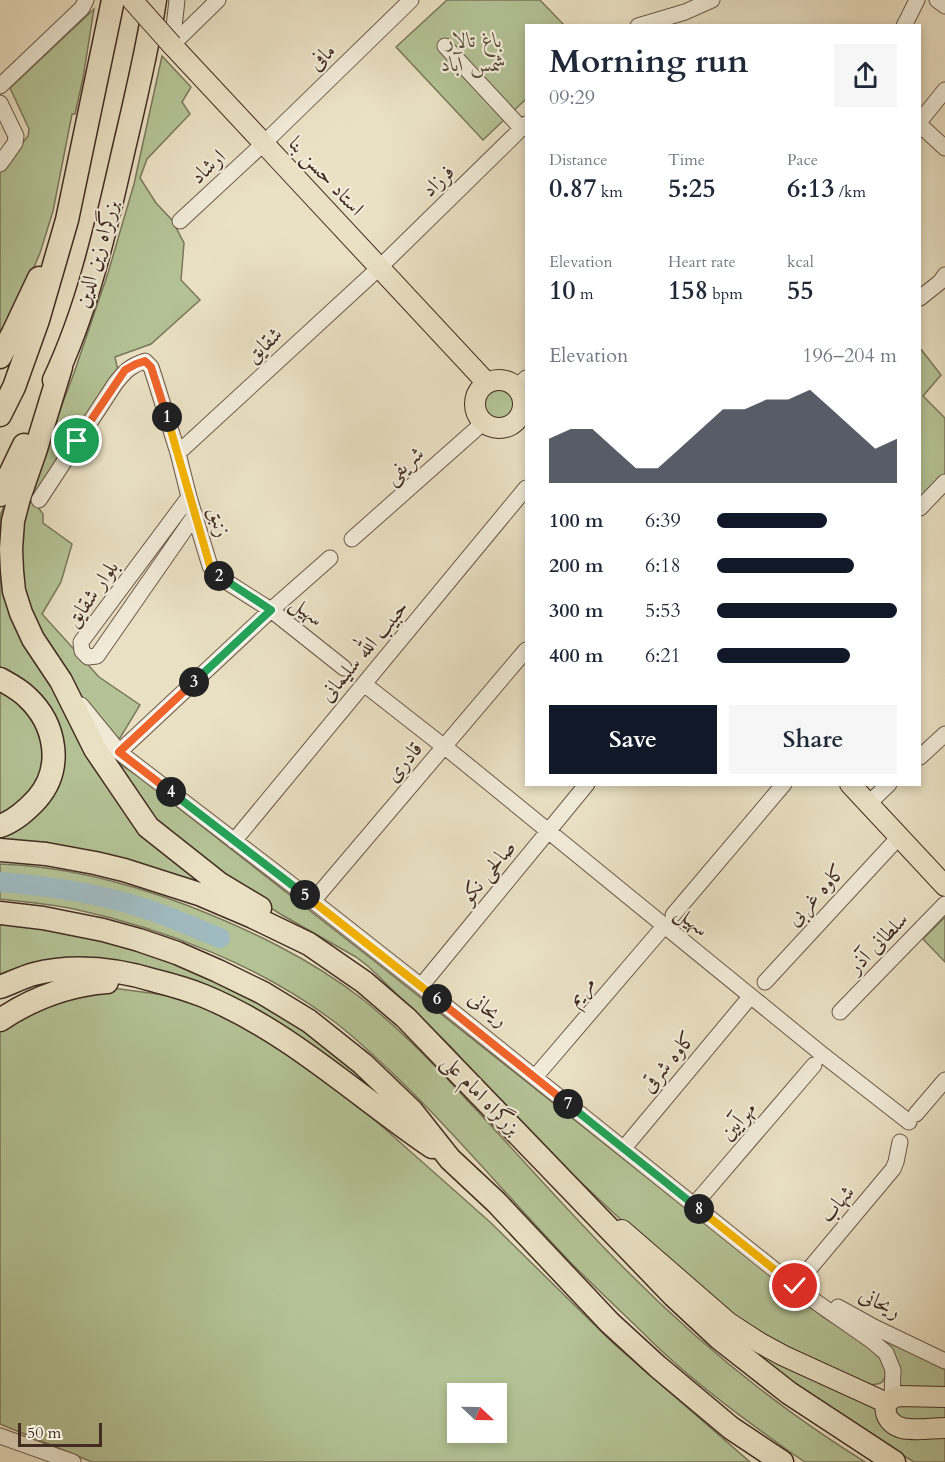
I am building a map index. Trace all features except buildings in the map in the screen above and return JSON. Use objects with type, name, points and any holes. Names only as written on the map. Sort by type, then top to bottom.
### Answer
[{"type":"highway","name":"بزرگراه زین الدین","points":[[0,415],[14,387],[38,320],[67,220],[113,0]]},
{"type":"highway","name":"بزرگراه زین الدین","points":[[0,495],[60,367],[90,284],[107,225],[148,42],[155,0]]},
{"type":"highway","points":[[0,357],[67,220]]},
{"type":"highway","points":[[60,367],[13,521],[11,549],[14,591],[21,613],[33,639],[61,681],[95,749],[148,827],[220,884],[260,908],[309,944]]},
{"type":"highway","points":[[0,679],[26,695],[37,707],[46,722],[55,755],[52,773],[39,796],[28,810],[0,826]]},
{"type":"highway","name":"بزرگراه امام علی","points":[[0,850],[46,854],[95,863],[156,880],[199,894],[309,944],[364,982],[406,1017],[674,1296],[719,1338],[789,1394],[894,1462]]},
{"type":"highway","points":[[0,913],[43,918],[103,930],[177,953],[218,970],[263,993],[309,1021],[363,1064],[412,1111],[450,1159],[496,1202],[610,1323],[731,1428],[782,1462]]},
{"type":"highway","points":[[0,987],[33,974],[88,969],[133,974],[203,996],[247,1017],[284,1040],[406,1130],[450,1159]]},
{"type":"highway","points":[[0,1020],[50,994],[80,985],[106,982],[166,984]]},
{"type":"main road","name":"استاد حسن بنا","points":[[132,0],[263,144],[487,383]]},
{"type":"main road","points":[[494,380],[521,382],[523,409],[520,416],[521,429],[492,427],[484,423],[476,411],[475,403],[481,388],[494,380]]},
{"type":"main road","points":[[852,786],[945,886]]},
{"type":"main road","points":[[567,1185],[729,1323],[760,1343],[784,1356],[889,1400],[899,1396],[945,1397]]},
{"type":"main road","name":"ریحانی","points":[[889,1400],[885,1410],[887,1417],[897,1426],[905,1429],[945,1428]]},
{"type":"main road","points":[[731,1428],[763,1462]]},
{"type":"street","points":[[0,86],[82,8],[86,0]]},
{"type":"street","points":[[172,45],[177,0]]},
{"type":"street","points":[[172,45],[218,0]]},
{"type":"street","name":"مافی","points":[[263,144],[411,0]]},
{"type":"street","points":[[645,24],[685,12],[712,0]]},
{"type":"street","points":[[905,24],[917,0]]},
{"type":"street","points":[[937,0],[945,6]]},
{"type":"street","points":[[445,46],[524,127]]},
{"type":"street","points":[[921,122],[945,90]]},
{"type":"street","points":[[0,103],[16,136],[15,143],[0,164]]},
{"type":"street","points":[[921,124],[945,148]]},
{"type":"street","name":"فرزاد","points":[[379,268],[524,127]]},
{"type":"street","name":"ارشاد","points":[[180,221],[263,144]]},
{"type":"street","name":"شقایق","points":[[178,453],[379,268]]},
{"type":"street","points":[[921,297],[945,275]]},
{"type":"street","name":"زنبق","points":[[39,500],[125,370],[145,361],[151,367],[210,566],[219,577],[271,610]]},
{"type":"street","name":"شریفی","points":[[352,539],[484,423]]},
{"type":"street","points":[[921,507],[945,482]]},
{"type":"street","name":"حبیب الله سلیمانی","points":[[234,841],[525,489]]},
{"type":"street","name":"بلوار شقایق","points":[[189,497],[81,642],[82,651],[88,657],[98,656],[195,515]]},
{"type":"street","points":[[95,749],[106,746],[119,752],[330,558]]},
{"type":"street","name":"سهیل","points":[[271,610],[344,668]]},
{"type":"street","name":"قادری","points":[[314,901],[525,651]]},
{"type":"street","name":"ریحانی","points":[[61,681],[119,752],[314,901],[795,1286],[886,1353],[893,1370],[889,1400]]},
{"type":"street","name":"سهیل","points":[[364,684],[813,1046],[912,1118],[945,1080]]},
{"type":"street","points":[[921,756],[945,734]]},
{"type":"street","name":"صالحی نکو","points":[[421,986],[585,786]]},
{"type":"street","points":[[673,915],[782,786]]},
{"type":"street","points":[[868,804],[887,786]]},
{"type":"street","name":"کاوه غربی","points":[[765,982],[899,837]]},
{"type":"street","name":"سلطانی آذر","points":[[840,1012],[945,904]]},
{"type":"street","name":"مریم","points":[[535,1077],[660,931]]},
{"type":"street","name":"کاوه شرقی","points":[[624,1148],[745,1003]]},
{"type":"street","name":"مهرآیین","points":[[694,1205],[814,1065]]},
{"type":"street","name":"شهاب","points":[[795,1286],[892,1169],[897,1162],[900,1142]]},
{"type":"street","name":"ریحانی","points":[[795,1286],[810,1289],[874,1327],[945,1361]]},
{"type":"street","points":[[3,1439],[73,1462]]},
{"type":"green space","name":"باغ تالار شمس آباد","points":[[447,0],[540,0],[563,24],[525,24],[525,100],[483,140],[396,47]]},
{"type":"green space","points":[[94,9],[83,78],[75,114],[72,114],[53,211],[40,253],[0,342],[0,172],[28,136],[29,129],[10,88]]},
{"type":"green space","points":[[162,56],[191,87],[182,102],[190,114],[147,159],[140,178],[156,203],[172,220],[184,243],[181,280],[200,300],[151,344],[115,357],[118,371],[34,502],[43,514],[43,523],[72,544],[61,582],[42,614],[99,677],[140,705],[120,738],[115,737],[69,682],[24,600],[20,567],[25,503],[74,373],[108,273],[134,184]]},
{"type":"green space","points":[[921,349],[941,375],[923,396],[945,418],[945,474],[921,497]]},
{"type":"green space","points":[[499,385],[512,391],[518,404],[512,417],[499,423],[486,417],[480,404],[486,391]]},
{"type":"green space","points":[[25,462],[4,561],[118,797],[258,911],[0,842],[0,831],[60,751],[0,673],[0,515]]},
{"type":"green space","points":[[0,683],[45,730],[44,780],[0,820]]},
{"type":"green space","points":[[102,752],[139,777],[378,964],[823,1317],[864,1343],[886,1363],[882,1382],[864,1384],[768,1342],[676,1271],[573,1175],[505,1107],[451,1047],[369,967],[205,867],[167,838]]},
{"type":"green space","points":[[0,864],[72,872],[167,898],[257,935],[321,970],[389,1021],[428,1059],[564,1206],[652,1296],[739,1373],[801,1419],[865,1462],[805,1462],[695,1380],[572,1264],[410,1090],[336,1023],[276,984],[244,967],[178,939],[109,917],[74,909],[0,899]]},
{"type":"green space","points":[[945,917],[945,962],[923,939]]},
{"type":"green space","points":[[0,921],[67,931],[137,949],[229,983],[318,1039],[381,1094],[430,1142],[163,975],[0,981]]},
{"type":"green space","points":[[112,988],[173,996],[240,1021],[341,1090],[490,1222],[613,1343],[750,1462],[92,1462],[0,1424],[0,1031],[27,1010]]},
{"type":"green space","points":[[705,1309],[876,1405],[879,1415],[945,1432],[945,1462],[914,1462],[836,1414],[754,1353]]},
{"type":"green space","points":[[863,1329],[945,1369],[945,1392],[898,1389]]},
{"type":"green space","points":[[945,1404],[945,1422],[898,1420],[895,1408],[898,1405]]},
{"type":"waterway","points":[[0,882],[92,894],[128,903],[220,938]]},
{"type":"route","points":[[77,441],[125,370],[145,361],[151,367],[154,376],[210,566],[219,577],[271,610],[119,752],[314,901],[795,1286]]}]
